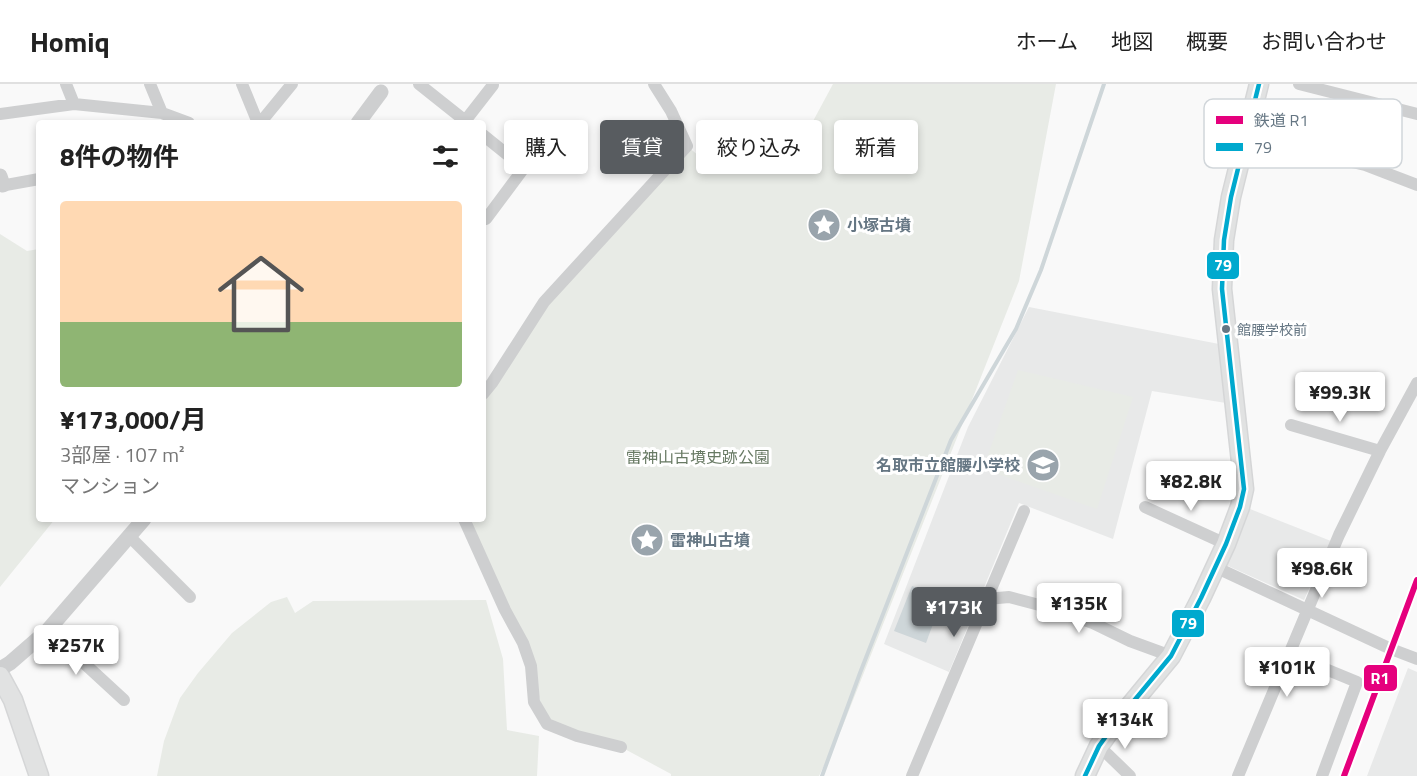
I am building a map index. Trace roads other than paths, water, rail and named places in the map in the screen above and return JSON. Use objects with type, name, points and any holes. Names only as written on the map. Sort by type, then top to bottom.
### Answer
[{"type":"main road","points":[[1255,99],[1259,84]]},
{"type":"main road","points":[[1084,776],[1099,746],[1114,725],[1171,656],[1201,598],[1240,507],[1244,489],[1222,289],[1224,240],[1238,168]]},
{"type":"main road","points":[[0,676],[13,700],[39,776]]},
{"type":"street","points":[[66,84],[74,104]]},
{"type":"street","points":[[150,84],[162,113]]},
{"type":"street","points":[[242,84],[258,120]]},
{"type":"street","points":[[262,120],[292,84]]},
{"type":"street","points":[[419,84],[464,120]]},
{"type":"street","points":[[486,390],[543,302],[687,146],[671,111],[654,84]]},
{"type":"street","points":[[1299,84],[1358,99]]},
{"type":"street","points":[[467,120],[493,85]]},
{"type":"street","points":[[360,120],[384,88]]},
{"type":"street","points":[[0,114],[74,104],[162,113],[181,120]]},
{"type":"street","points":[[1402,110],[1417,114]]},
{"type":"street","points":[[486,137],[504,152]]},
{"type":"street","points":[[1373,168],[1417,185]]},
{"type":"street","points":[[486,219],[520,174]]},
{"type":"street","points":[[1,182],[36,180]]},
{"type":"street","points":[[1239,776],[1339,535],[1380,451],[1417,383]]},
{"type":"street","points":[[1292,425],[1380,451]]},
{"type":"street","points":[[1144,507],[1226,544]]},
{"type":"street","points":[[912,776],[1024,511]]},
{"type":"street","points":[[0,669],[48,630],[141,522]]},
{"type":"street","points":[[465,522],[500,600],[523,643],[531,666],[534,702],[547,724],[577,736],[621,747]]},
{"type":"street","points":[[129,536],[190,597]]},
{"type":"street","points":[[1215,567],[1417,659]]},
{"type":"street","points":[[987,599],[1009,597],[1047,607],[1093,622],[1130,641],[1171,656]]},
{"type":"street","points":[[48,630],[124,700]]},
{"type":"street","points":[[1289,654],[1357,682],[1322,776]]},
{"type":"street","points":[[1099,746],[1130,776]]},
{"type":"waterway","points":[[822,776],[951,440],[1016,329],[1041,270],[1104,84]]},
{"type":"rail line","name":"R1","points":[[1344,776],[1417,580]]},
{"type":"place","name":"小塚古墳","points":[[824,225]]},
{"type":"place","name":"館腰学校前","points":[[1226,329]]},
{"type":"place","name":"名取市立館腰小学校","points":[[1043,465]]},
{"type":"place","name":"雷神山古墳","points":[[647,540]]},
{"type":"park label","name":"雷神山古墳史跡公園","points":[[698,457]]}]
